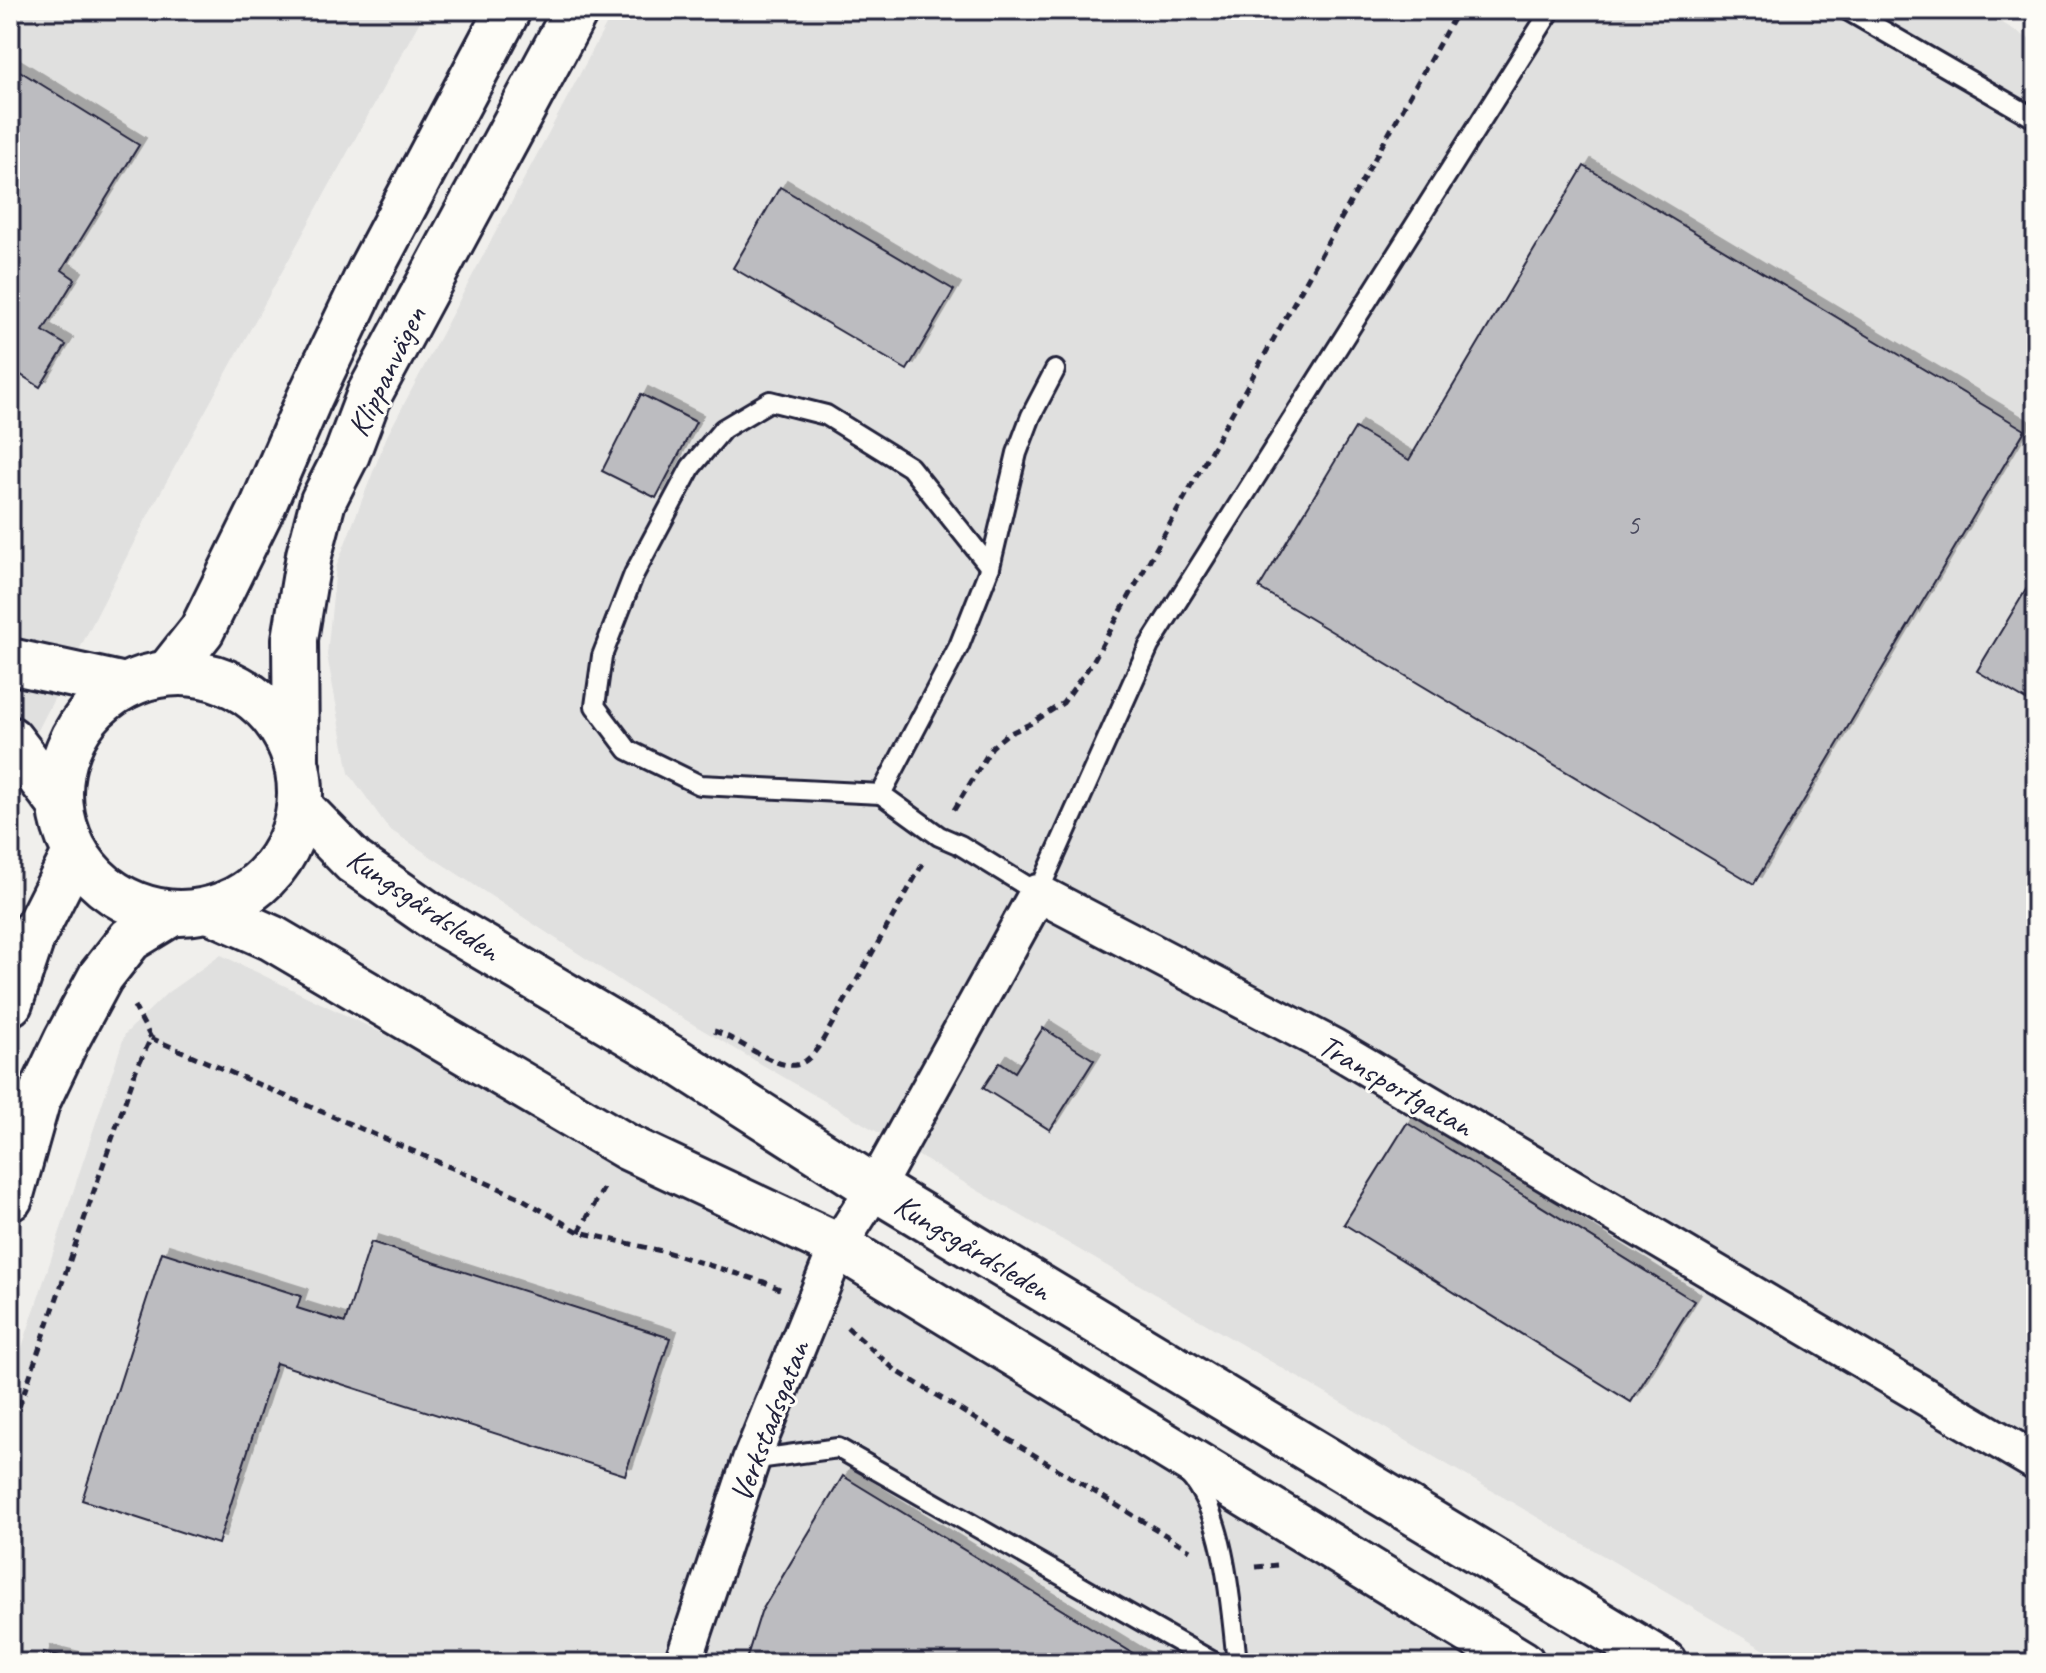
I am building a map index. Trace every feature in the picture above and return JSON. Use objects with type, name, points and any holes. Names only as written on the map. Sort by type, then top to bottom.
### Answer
[{"type":"main road","name":"Klippanvägen","points":[[168,673],[202,630],[263,506],[310,397],[372,267],[508,10]]},
{"type":"main road","name":"Klippanvägen","points":[[296,761],[295,639],[309,555],[323,501],[347,454],[370,393],[576,10]]},
{"type":"main road","points":[[10,661],[125,686]]},
{"type":"main road","points":[[10,1198],[37,1102],[101,976],[130,939],[190,912],[222,906],[246,894],[266,877],[289,845],[300,807],[300,784],[287,737],[272,715],[243,690],[207,675],[168,673],[125,686],[96,707],[74,735],[62,769],[60,804],[68,837],[75,853],[93,876],[116,895],[142,908],[190,912],[272,938],[627,1147],[838,1246],[1522,1663]]},
{"type":"main road","points":[[10,739],[60,804]]},
{"type":"main road","name":"Kungsgårdsleden","points":[[300,807],[354,862],[437,920],[678,1062],[875,1188],[1664,1663]]},
{"type":"main road","points":[[10,1003],[32,938],[75,853]]},
{"type":"street","points":[[875,1188],[1038,893]]},
{"type":"street","name":"Transportgatan","points":[[1038,893],[1333,1047],[2033,1452]]},
{"type":"street","name":"Verkstadsgatan","points":[[683,1663],[751,1460],[838,1246],[875,1188]]},
{"type":"lane","points":[[990,567],[910,467],[826,415],[770,401],[723,429],[691,467],[634,574],[602,656],[595,706],[628,750],[700,785],[881,794],[939,836],[960,845],[1038,893],[1149,646],[1551,10]]},
{"type":"lane","points":[[1847,10],[2036,119]]},
{"type":"lane","points":[[881,794],[959,646],[990,567],[1017,453],[1031,416],[1055,370]]},
{"type":"lane","points":[[1158,1440],[1195,1482],[1213,1521],[1227,1575],[1237,1663]]},
{"type":"lane","points":[[751,1460],[838,1448],[1215,1663]]},
{"type":"path","points":[[678,1062],[694,1038],[707,1029],[763,1055],[795,1065],[807,1060],[820,1045],[992,747],[1006,735],[1063,703],[1092,663],[1458,10]]},
{"type":"path","points":[[2015,10],[2036,22]]},
{"type":"path","points":[[10,875],[15,859],[18,821],[13,810]]},
{"type":"path","points":[[132,1002],[151,1038],[517,1196],[579,1232],[666,1252],[764,1282],[814,1306],[843,1324],[895,1370],[1227,1575]]},
{"type":"path","points":[[10,1433],[136,1070],[151,1038]]},
{"type":"path","points":[[579,1232],[627,1147]]},
{"type":"shaded area","points":[[10,10],[426,10],[146,519],[10,785]]},
{"type":"shaded area","points":[[614,10],[1981,10],[2036,43],[2036,1663],[1787,1663],[631,988],[389,829],[349,773],[327,655],[336,567],[387,436]]},
{"type":"shaded area","points":[[221,955],[841,1255],[1513,1663],[10,1663],[10,1384],[125,1034],[167,993]]},
{"type":"building","points":[[10,65],[139,145],[62,270],[75,279],[43,331],[66,345],[40,387],[10,368]]},
{"type":"building","points":[[1584,166],[2025,430],[1754,884],[1259,588],[1355,428],[1409,460]]},
{"type":"building","points":[[780,187],[954,290],[907,370],[733,268]]},
{"type":"building","points":[[641,394],[696,422],[656,498],[602,471]]},
{"type":"building","points":[[2036,573],[2036,706],[1977,671]]},
{"type":"building","points":[[1043,1028],[1094,1060],[1050,1130],[983,1088],[1000,1062],[1015,1072]]},
{"type":"building","points":[[1407,1123],[1694,1301],[1631,1402],[1344,1224]]},
{"type":"building","points":[[371,1242],[670,1338],[625,1475],[276,1363],[218,1544],[82,1500],[162,1252],[301,1296],[297,1308],[345,1323]]},
{"type":"building","points":[[843,1476],[1149,1663],[745,1663],[761,1612]]},
{"type":"building","points":[[44,1652],[89,1663],[41,1663]]}]
